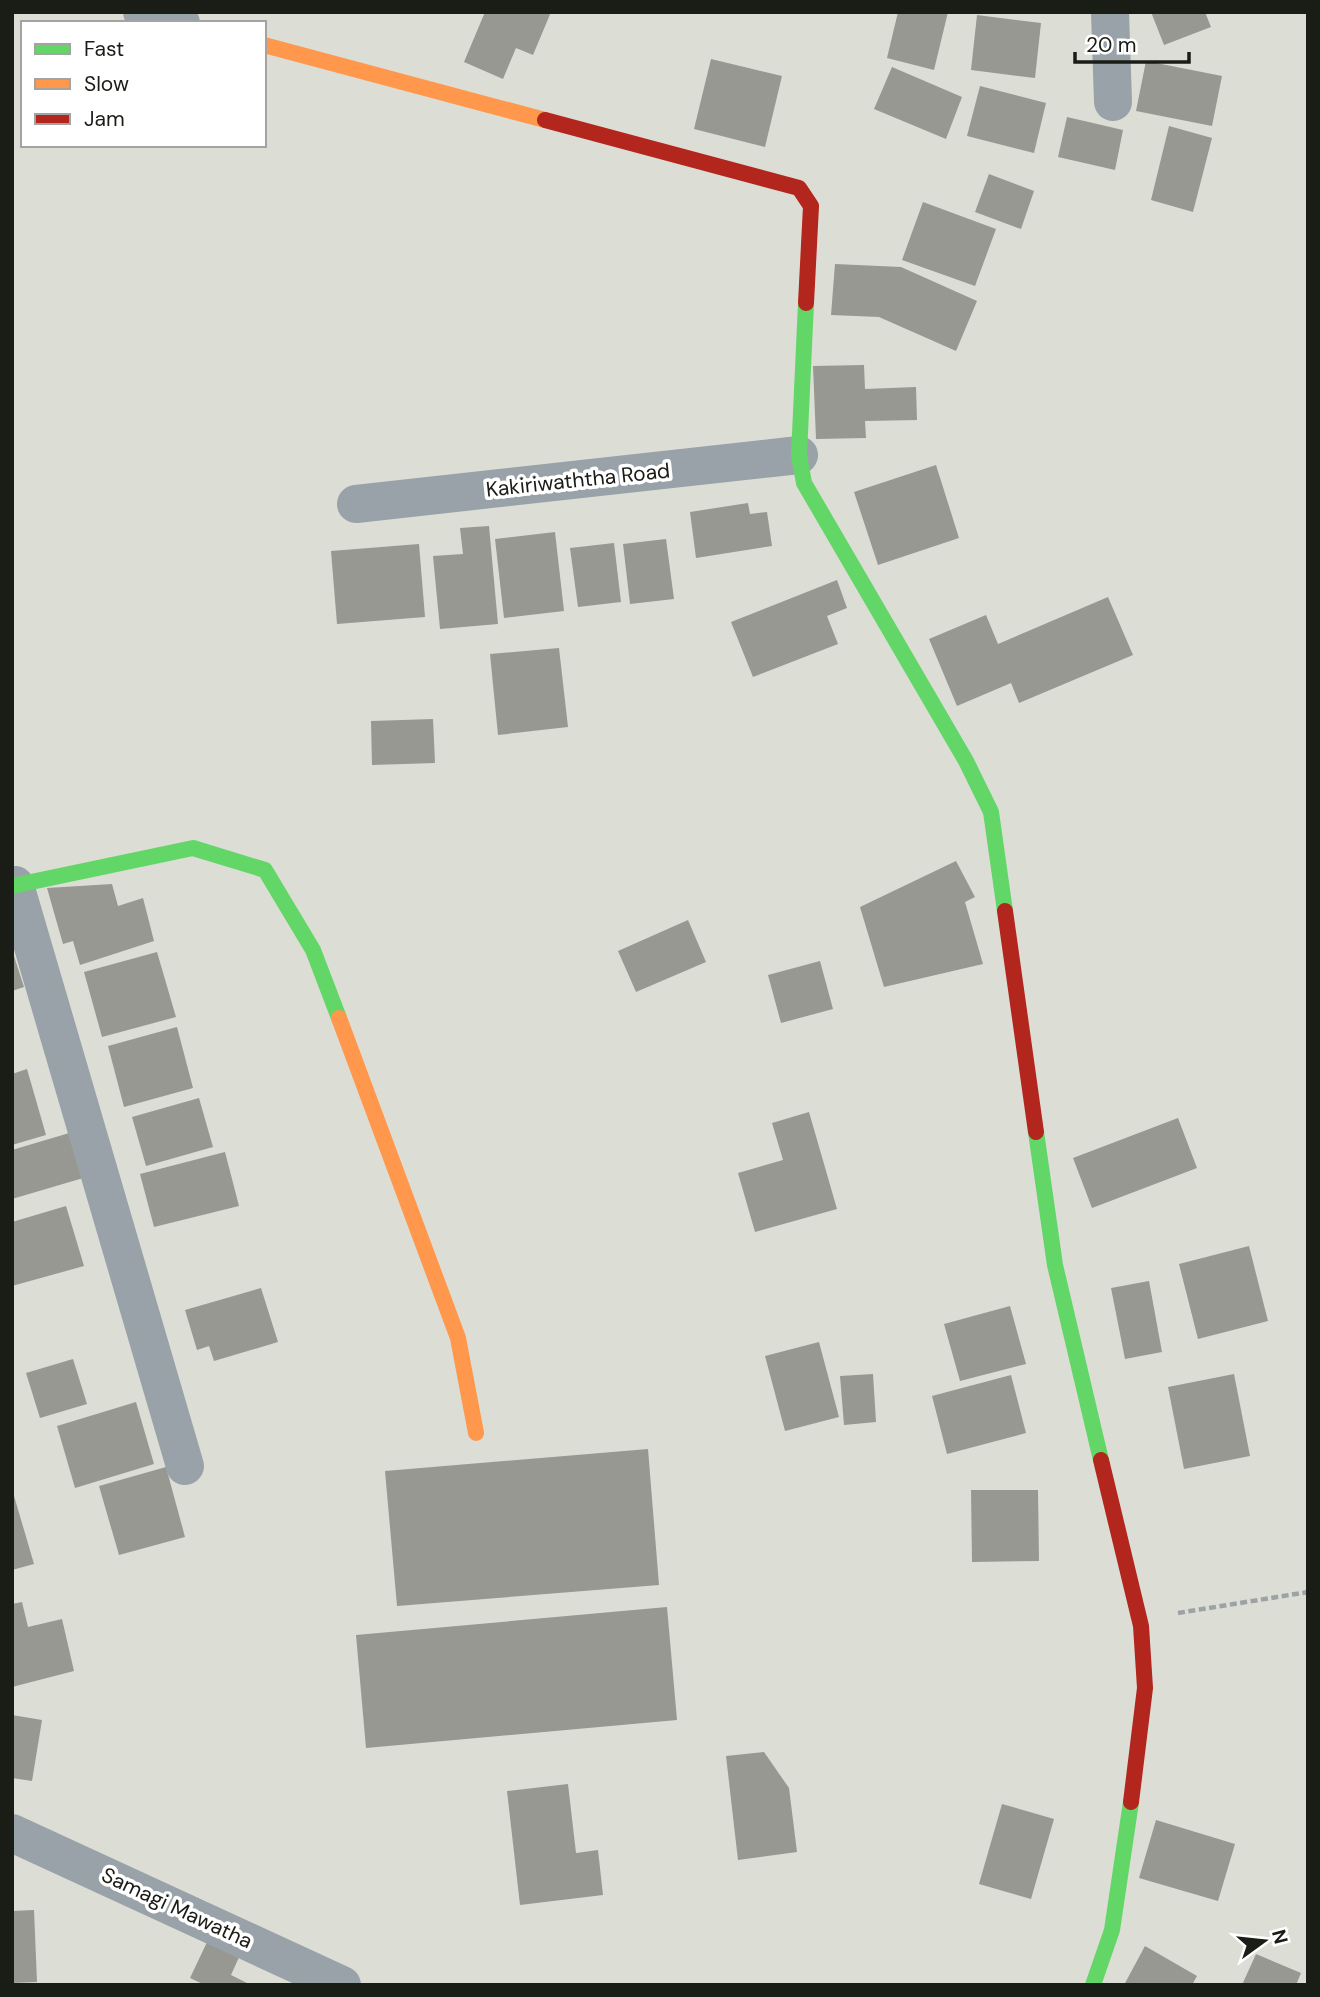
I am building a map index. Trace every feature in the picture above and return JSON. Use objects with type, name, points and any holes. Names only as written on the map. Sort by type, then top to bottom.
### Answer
[{"type":"street","points":[[142,12],[174,21]]},
{"type":"street","points":[[1110,12],[1113,102]]},
{"type":"street","points":[[266,46],[799,188],[811,206],[799,455],[804,483],[967,761],[991,812],[1055,1265],[1139,1619],[1145,1688],[1134,1781],[1112,1930],[1093,1985]]},
{"type":"street","name":"Kakiriwaththa Road","points":[[356,504],[799,455]]},
{"type":"street","points":[[185,1466],[14,885],[193,848],[265,870],[313,950],[457,1338],[476,1433]]},
{"type":"street","name":"Samagi Mawatha","points":[[12,1833],[342,1985]]},
{"type":"path","points":[[1139,1619],[1308,1592]]},
{"type":"building","points":[[485,12],[551,12],[533,55],[516,48],[503,79],[464,62]]},
{"type":"building","points":[[898,12],[948,12],[934,70],[887,58]]},
{"type":"building","points":[[1151,12],[1205,12],[1211,27],[1164,45]]},
{"type":"building","points":[[977,15],[1041,23],[1035,78],[971,70]]},
{"type":"building","points":[[711,59],[782,76],[765,147],[694,129]]},
{"type":"building","points":[[1146,61],[1222,76],[1212,126],[1136,111]]},
{"type":"building","points":[[892,67],[962,97],[946,139],[874,109]]},
{"type":"building","points":[[980,86],[1046,103],[1034,153],[967,136]]},
{"type":"building","points":[[1067,117],[1123,130],[1115,170],[1058,157]]},
{"type":"building","points":[[1169,126],[1212,138],[1193,212],[1151,200]]},
{"type":"building","points":[[989,174],[1034,191],[1021,229],[975,212]]},
{"type":"building","points":[[923,202],[996,229],[975,286],[902,260]]},
{"type":"building","points":[[835,264],[901,267],[977,301],[956,351],[879,317],[831,315]]},
{"type":"building","points":[[864,365],[865,389],[916,387],[917,420],[865,421],[866,438],[816,439],[813,366]]},
{"type":"building","points":[[936,465],[959,538],[878,565],[854,492]]},
{"type":"building","points":[[748,503],[750,514],[767,512],[772,546],[696,558],[690,512]]},
{"type":"building","points":[[489,526],[498,624],[440,629],[433,556],[463,554],[460,528]]},
{"type":"building","points":[[555,532],[564,611],[504,618],[495,539]]},
{"type":"building","points":[[666,539],[674,599],[630,604],[623,544]]},
{"type":"building","points":[[614,543],[621,602],[578,607],[570,548]]},
{"type":"building","points":[[419,544],[425,617],[337,624],[331,551]]},
{"type":"building","points":[[837,580],[847,608],[827,616],[838,644],[753,677],[731,622]]},
{"type":"building","points":[[1108,597],[1133,655],[1019,703],[1011,683],[957,706],[929,639],[986,615],[998,644]]},
{"type":"building","points":[[559,648],[568,727],[498,735],[490,654]]},
{"type":"building","points":[[433,719],[435,763],[372,765],[371,721]]},
{"type":"building","points":[[956,861],[975,897],[965,902],[983,964],[884,987],[860,907]]},
{"type":"building","points":[[112,884],[118,906],[143,898],[154,941],[80,965],[73,941],[63,944],[47,888]]},
{"type":"building","points":[[688,920],[706,962],[636,992],[618,951]]},
{"type":"building","points":[[12,950],[24,987],[12,991]]},
{"type":"building","points":[[157,952],[176,1017],[102,1037],[84,972]]},
{"type":"building","points":[[820,961],[833,1009],[781,1023],[768,975]]},
{"type":"building","points":[[177,1027],[193,1088],[124,1107],[108,1046]]},
{"type":"building","points":[[27,1069],[46,1135],[12,1145],[12,1074]]},
{"type":"building","points":[[199,1098],[213,1147],[146,1166],[132,1117]]},
{"type":"building","points":[[809,1112],[837,1209],[755,1232],[738,1173],[783,1160],[772,1123]]},
{"type":"building","points":[[1178,1118],[1197,1168],[1092,1208],[1073,1158]]},
{"type":"building","points":[[76,1131],[90,1176],[12,1199],[12,1150]]},
{"type":"building","points":[[225,1152],[239,1206],[154,1227],[140,1174]]},
{"type":"building","points":[[66,1206],[84,1266],[12,1286],[12,1222]]},
{"type":"building","points":[[1249,1246],[1268,1321],[1198,1339],[1179,1264]]},
{"type":"building","points":[[1149,1281],[1162,1352],[1125,1359],[1111,1288]]},
{"type":"building","points":[[261,1288],[278,1342],[214,1361],[209,1346],[197,1350],[185,1310]]},
{"type":"building","points":[[1010,1306],[1026,1364],[960,1381],[944,1324]]},
{"type":"building","points":[[819,1342],[839,1417],[785,1431],[765,1356]]},
{"type":"building","points":[[73,1359],[87,1404],[40,1418],[26,1373]]},
{"type":"building","points":[[873,1374],[876,1422],[844,1425],[840,1376]]},
{"type":"building","points":[[1234,1374],[1250,1456],[1184,1469],[1168,1387]]},
{"type":"building","points":[[1011,1375],[1026,1433],[947,1454],[932,1396]]},
{"type":"building","points":[[136,1402],[154,1464],[75,1488],[57,1426]]},
{"type":"building","points":[[648,1449],[659,1585],[397,1606],[385,1471]]},
{"type":"building","points":[[166,1467],[185,1537],[119,1555],[99,1486]]},
{"type":"building","points":[[12,1489],[34,1564],[12,1570]]},
{"type":"building","points":[[971,1490],[1038,1490],[1039,1561],[972,1562]]},
{"type":"building","points":[[22,1602],[28,1627],[62,1619],[74,1671],[12,1687],[12,1604]]},
{"type":"building","points":[[667,1607],[677,1720],[366,1748],[356,1635]]},
{"type":"building","points":[[12,1715],[42,1720],[32,1781],[12,1778]]},
{"type":"building","points":[[764,1752],[789,1788],[797,1852],[738,1860],[726,1756]]},
{"type":"building","points":[[568,1784],[576,1853],[598,1850],[603,1895],[520,1905],[507,1791]]},
{"type":"building","points":[[1002,1804],[1054,1819],[1031,1899],[979,1884]]},
{"type":"building","points":[[1156,1820],[1235,1844],[1218,1901],[1139,1878]]},
{"type":"building","points":[[34,1910],[37,1982],[12,1983],[12,1911]]},
{"type":"building","points":[[208,1940],[240,1955],[231,1975],[251,1985],[205,1985],[190,1978]]},
{"type":"building","points":[[1145,1946],[1197,1976],[1192,1985],[1124,1985]]},
{"type":"building","points":[[1256,1954],[1301,1973],[1296,1985],[1242,1985]]},
{"type":"traffic: fast","points":[[806,303],[799,455],[804,483],[966,761],[991,812],[1005,911]]},
{"type":"traffic: fast","points":[[12,886],[193,848],[265,870],[313,950],[339,1018]]},
{"type":"traffic: fast","points":[[1036,1132],[1055,1265],[1101,1460]]},
{"type":"traffic: fast","points":[[1093,1985],[1112,1930],[1131,1802]]},
{"type":"traffic: slow","points":[[266,46],[545,120]]},
{"type":"traffic: slow","points":[[339,1018],[458,1338],[476,1433]]},
{"type":"traffic: jam","points":[[545,120],[799,188],[811,206],[806,303]]},
{"type":"traffic: jam","points":[[1005,911],[1036,1132]]},
{"type":"traffic: jam","points":[[1101,1460],[1141,1626],[1145,1688],[1131,1802]]}]
